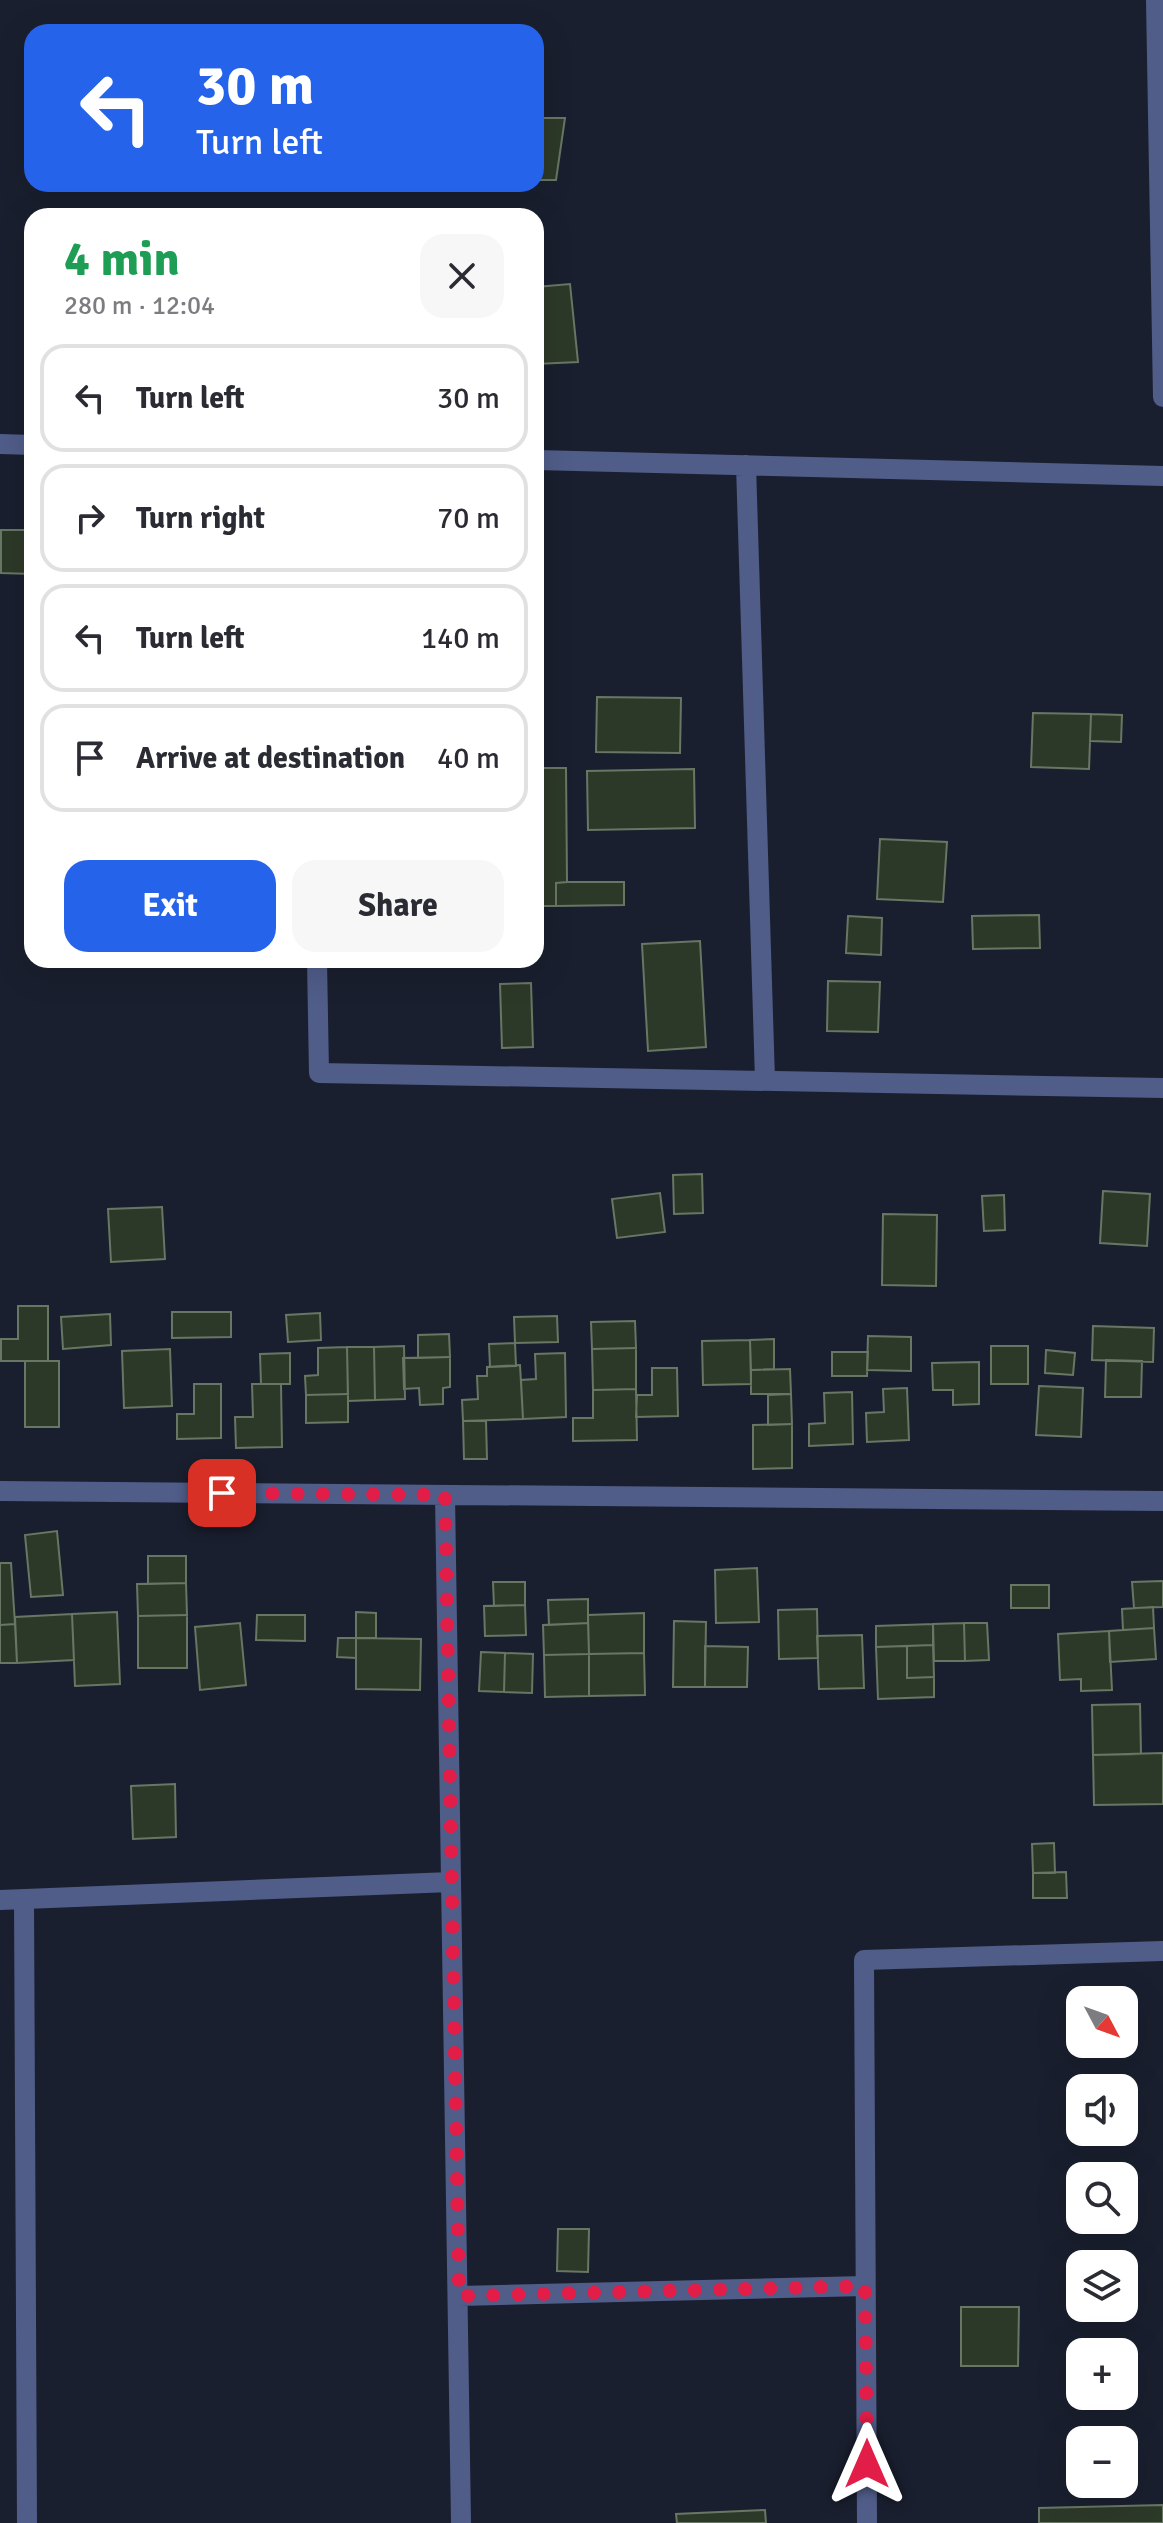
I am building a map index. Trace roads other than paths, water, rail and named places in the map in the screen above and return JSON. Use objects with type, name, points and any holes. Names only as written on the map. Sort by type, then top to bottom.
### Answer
[{"type":"street","points":[[1156,0],[1163,397]]},
{"type":"street","points":[[0,444],[24,445]]},
{"type":"street","points":[[544,460],[1163,476]]},
{"type":"street","points":[[746,465],[765,1080]]},
{"type":"street","points":[[317,968],[319,1073],[1163,1088]]},
{"type":"street","points":[[0,1491],[1163,1501]]},
{"type":"street","points":[[445,1495],[461,2523]]},
{"type":"street","points":[[0,1900],[451,1882]]},
{"type":"street","points":[[24,1899],[27,2523]]},
{"type":"street","points":[[867,2523],[864,1960],[1163,1951]]},
{"type":"street","points":[[459,2296],[865,2286]]}]
